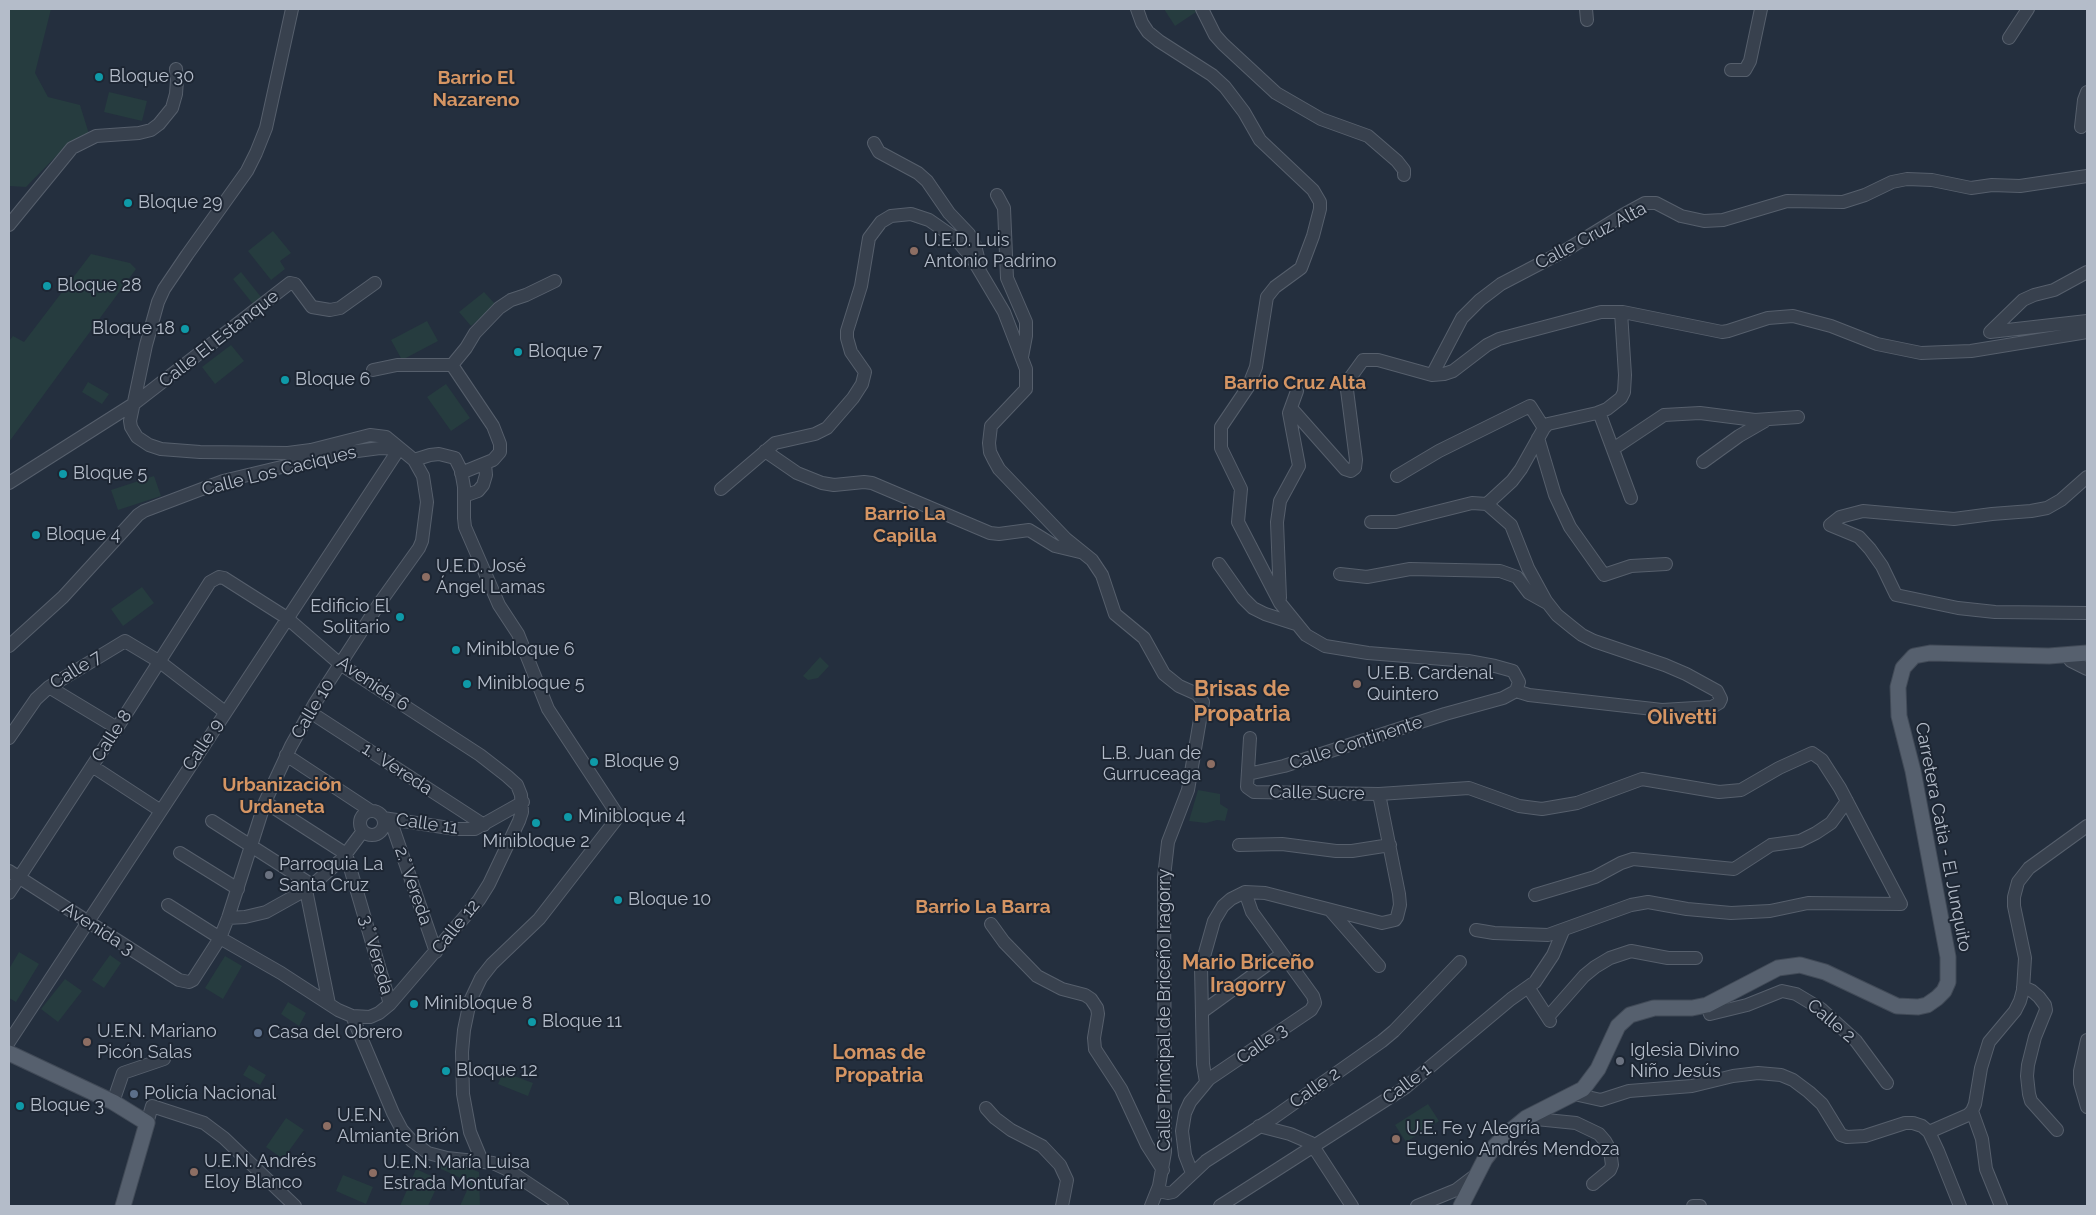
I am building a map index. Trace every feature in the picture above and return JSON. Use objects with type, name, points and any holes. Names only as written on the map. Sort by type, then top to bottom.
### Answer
[{"type":"main road","name":"Carretera Catia - El Junquito","points":[[1461,1206],[1485,1159],[1495,1146],[1526,1118],[1583,1089],[1598,1069],[1618,1026],[1630,1015],[1654,1008],[1692,1008],[1707,1005],[1778,968],[1800,965],[1825,972],[1897,1006],[1918,1007],[1927,1005],[1940,995],[1948,982],[1948,957],[1913,771],[1899,716],[1897,699],[1902,668],[1914,656],[1930,653],[2066,655],[2087,653]]},
{"type":"main road","points":[[9,1054],[113,1102],[147,1123],[123,1206]]},
{"type":"street","name":"Calle 10","points":[[189,982],[193,980],[220,938],[238,890],[265,802],[286,755],[340,664],[419,548],[422,541],[427,502],[423,476],[414,460],[393,442],[379,435],[356,437],[311,450],[288,453],[200,452],[161,449],[149,445],[134,432],[130,421],[136,404],[146,345],[164,289],[247,171],[262,142],[282,63],[292,9]]},
{"type":"street","points":[[1137,9],[1142,23],[1148,32],[1159,42],[1212,75],[1225,86],[1244,112],[1260,140],[1313,190],[1320,202],[1313,236],[1301,268],[1275,287],[1267,297],[1256,367],[1248,387],[1220,427],[1221,448],[1241,489],[1238,522],[1280,603],[1296,624],[1306,635],[1325,646],[1368,653],[1468,661],[1506,668],[1517,675],[1519,682],[1516,691],[1536,696],[1662,710],[1712,707],[1720,703],[1721,699],[1717,691],[1686,674],[1582,635],[1557,615],[1528,568],[1511,525],[1486,504],[1472,503],[1396,522],[1382,524],[1371,522]]},
{"type":"street","points":[[1202,9],[1215,35],[1276,93],[1321,119],[1368,136],[1396,161],[1404,170],[1404,175]]},
{"type":"street","points":[[1731,70],[1745,70],[1750,61],[1761,9]]},
{"type":"street","points":[[2009,38],[2028,9]]},
{"type":"street","points":[[9,225],[72,148],[96,136],[139,133],[151,130],[159,124],[172,108],[176,94],[176,69]]},
{"type":"street","points":[[2081,127],[2084,100],[2087,92]]},
{"type":"street","points":[[874,143],[879,152],[912,169],[927,181],[949,213],[969,234],[975,245],[981,273]]},
{"type":"street","name":"Calle Cruz Alta","points":[[1432,374],[1462,318],[1480,300],[1508,280],[1566,250],[1645,203],[1656,203],[1680,216],[1704,221],[1723,220],[1787,201],[1843,202],[1865,195],[1892,182],[1907,179],[1932,180],[1971,188],[1992,185],[2020,186],[2087,176]]},
{"type":"street","points":[[997,195],[1004,208],[1007,278],[1026,322],[1026,336],[1022,357]]},
{"type":"street","name":"Calle Principal de Briceño Iragorry","points":[[721,489],[775,443],[781,440],[822,432],[833,423],[862,384],[865,372],[851,352],[847,330],[861,286],[869,238],[882,222],[891,216],[901,213],[920,216],[955,238],[972,258],[1004,312],[1022,357],[1028,379],[1026,389],[991,426],[990,452],[999,469],[1039,508],[1066,539],[1085,553],[1099,569],[1115,614],[1144,638],[1164,674],[1179,686],[1197,694],[1203,702],[1188,790],[1168,842],[1164,877],[1165,1152],[1158,1191],[1151,1206]]},
{"type":"street","points":[[2087,272],[2054,290],[2034,294],[2023,300],[1990,332],[2087,321]]},
{"type":"street","points":[[452,365],[475,333],[498,308],[511,300],[555,281]]},
{"type":"street","name":"Calle El Estanque","points":[[136,404],[290,283],[295,284],[312,307],[330,310],[340,308],[375,283]]},
{"type":"street","points":[[1290,408],[1345,469],[1351,471],[1355,468],[1356,460],[1346,397],[1350,378],[1362,360],[1369,359],[1432,374],[1444,374],[1452,371],[1487,345],[1516,333],[1541,330],[1601,312],[1621,312],[1722,332],[1768,318],[1793,316],[1831,326],[1877,344],[1921,353],[1971,351],[2087,332]]},
{"type":"street","points":[[1486,504],[1512,481],[1548,424],[1600,412],[1616,403],[1624,392],[1625,375],[1621,312]]},
{"type":"street","points":[[373,370],[397,364],[452,365]]},
{"type":"street","points":[[452,365],[493,426],[500,444],[500,452],[494,460],[461,473]]},
{"type":"street","points":[[1280,603],[1277,549],[1278,510],[1280,501],[1299,466],[1290,423],[1290,408],[1297,391]]},
{"type":"street","points":[[9,483],[136,404]]},
{"type":"street","points":[[1397,476],[1439,451],[1530,406],[1541,433],[1555,495],[1570,527],[1604,575],[1630,566],[1666,564]]},
{"type":"street","points":[[1600,412],[1631,498]]},
{"type":"street","points":[[1613,448],[1664,415],[1700,413],[1755,420],[1798,417]]},
{"type":"street","points":[[1702,462],[1739,436],[1768,419]]},
{"type":"street","name":"Calle Los Caciques","points":[[9,646],[63,597],[138,514],[223,481],[342,453],[380,448],[400,449]]},
{"type":"street","name":"Calle 9","points":[[9,1042],[400,449]]},
{"type":"street","points":[[765,451],[797,473],[822,483],[834,485],[872,483],[990,533],[999,534],[1029,530],[1055,546],[1085,553]]},
{"type":"street","points":[[414,460],[430,454],[455,458],[461,473],[466,527],[500,605],[518,634],[548,709],[617,814],[615,821],[539,919],[492,964],[481,978],[470,1001],[466,1016],[462,1052],[463,1094],[470,1132],[482,1161]]},
{"type":"street","points":[[464,496],[478,490],[483,485],[486,475],[485,464]]},
{"type":"street","points":[[2087,477],[2061,500],[2048,508],[2031,512],[1992,514],[1954,519],[1863,511],[1840,517],[1830,525],[1859,537],[1882,566],[1896,595],[1958,608],[1995,612],[2087,613]]},
{"type":"street","points":[[1219,564],[1243,598],[1253,608],[1296,624]]},
{"type":"street","points":[[1340,574],[1367,577],[1410,569],[1500,571],[1517,577],[1529,593],[1549,604]]},
{"type":"street","name":"Avenida 6","points":[[214,578],[224,578],[287,618],[340,664],[480,755],[517,785],[523,802]]},
{"type":"street","name":"Calle 8","points":[[9,893],[14,874],[92,766],[214,578]]},
{"type":"street","name":"Calle 7","points":[[9,738],[36,699],[48,686],[126,641],[160,662]]},
{"type":"street","points":[[2066,655],[2071,661],[2087,669]]},
{"type":"street","points":[[160,662],[225,712]]},
{"type":"street","points":[[48,686],[117,728]]},
{"type":"street","name":"Calle Continente","points":[[1248,774],[1284,766],[1445,714],[1503,698],[1516,691]]},
{"type":"street","name":"1.° Vereda","points":[[310,712],[484,826]]},
{"type":"street","name":"Calle Sucre","points":[[1250,738],[1247,787],[1254,792],[1378,794]]},
{"type":"street","points":[[1206,1082],[1203,1064],[1202,967],[1210,932],[1223,906],[1230,899],[1244,892],[1265,893],[1382,923],[1395,920],[1400,905],[1390,845],[1378,794],[1469,788],[1519,806],[1542,809],[1578,803],[1642,778],[1719,792],[1731,792],[1752,786],[1780,768],[1812,753],[1822,760],[1847,801],[1901,904],[1808,903],[1770,912],[1731,913],[1687,910],[1648,902],[1631,905],[1548,935],[1534,936],[1476,930]]},
{"type":"street","points":[[286,755],[370,811]]},
{"type":"street","points":[[92,766],[161,811]]},
{"type":"street","points":[[1535,895],[1595,877],[1621,863],[1633,859],[1734,869],[1771,845],[1800,841],[1816,833],[1832,823],[1847,801]]},
{"type":"street","points":[[265,802],[346,854]]},
{"type":"street","name":"Calle 11","points":[[370,811],[378,812],[386,819],[456,829],[475,829],[484,826],[523,802]]},
{"type":"street","name":"Calle 12","points":[[352,1016],[370,1017],[380,1013],[390,1004],[479,900],[489,884],[520,821],[523,802]]},
{"type":"street","points":[[228,918],[245,917],[266,912],[309,888],[327,874],[346,854],[362,831],[360,820],[363,814],[370,811]]},
{"type":"street","name":"Calle 11","points":[[362,831],[369,835],[380,832],[386,819]]},
{"type":"street","name":"2.° Vereda","points":[[386,819],[436,952]]},
{"type":"street","points":[[212,821],[251,846],[309,888],[330,1004]]},
{"type":"street","points":[[1929,1132],[1968,1115],[1972,1111],[1975,1104],[1981,1068],[1989,1042],[2015,1011],[2023,986],[2025,958],[2014,906],[2018,882],[2029,868],[2087,826]]},
{"type":"street","points":[[1239,844],[1282,844],[1336,851],[1352,851],[1390,845]]},
{"type":"street","points":[[180,853],[238,890]]},
{"type":"street","name":"3.° Vereda","points":[[346,854],[390,1004]]},
{"type":"street","name":"Avenida 3","points":[[14,874],[179,980],[189,982]]},
{"type":"street","points":[[1202,1012],[1282,954],[1252,912],[1244,892]]},
{"type":"street","points":[[168,905],[352,1016],[393,1113],[402,1130],[412,1141],[428,1152],[447,1158],[493,1163],[508,1170],[562,1206]]},
{"type":"street","points":[[1329,910],[1379,966]]},
{"type":"street","points":[[991,924],[1018,958],[1037,976],[1062,989],[1085,995],[1092,999],[1098,1014],[1094,1038],[1095,1049],[1121,1089],[1150,1151],[1163,1170]]},
{"type":"street","name":"Calle 1","points":[[1220,1206],[1406,1087],[1511,999],[1535,982],[1553,955],[1562,931]]},
{"type":"street","points":[[1528,987],[1549,1019],[1584,976],[1594,967],[1610,958],[1632,951],[1668,958],[1696,958]]},
{"type":"street","name":"Calle 3","points":[[1192,1174],[1182,1142],[1182,1122],[1190,1102],[1206,1082],[1311,1010],[1315,1003],[1313,996],[1282,954]]},
{"type":"street","name":"Calle 2","points":[[1158,1191],[1173,1192],[1206,1161],[1382,1041],[1394,1031],[1460,962]]},
{"type":"street","points":[[2023,986],[2032,990],[2046,1010],[2035,1037],[2029,1059],[2027,1076],[2029,1094],[2031,1101],[2057,1130]]},
{"type":"street","name":"Calle 2","points":[[1707,1005],[1710,1014],[1748,1005],[1782,991],[1796,994],[1822,1010],[1856,1041],[1887,1082]]},
{"type":"street","points":[[2087,1040],[2080,1071],[2082,1094],[2087,1107]]},
{"type":"street","points":[[113,1102],[123,1073],[164,1060]]},
{"type":"street","points":[[1574,1094],[1601,1100],[1629,1091],[1692,1086],[1733,1076],[1781,1075],[1793,1080],[1822,1104],[1841,1134],[1847,1137],[1865,1136],[1905,1123],[1913,1122],[1922,1126],[1929,1132],[1956,1192],[1960,1206]]},
{"type":"street","points":[[147,1123],[152,1106],[204,1123],[224,1138],[295,1206]]},
{"type":"street","points":[[986,1108],[995,1118],[1011,1130],[1042,1146],[1060,1165],[1067,1180],[1062,1206]]},
{"type":"street","points":[[1972,1111],[1982,1140],[1986,1169],[2001,1206]]},
{"type":"street","points":[[1526,1118],[1576,1123],[1598,1134],[1605,1140],[1610,1150],[1612,1165],[1610,1170],[1593,1184]]},
{"type":"street","points":[[1259,1126],[1290,1134],[1314,1145],[1352,1206]]},
{"type":"street","points":[[1417,1206],[1456,1190],[1477,1174]]},
{"type":"street","points":[[1693,1206],[1700,1206]]},
{"type":"green space","points":[[9,9],[51,9],[35,73],[48,97],[80,105],[89,134],[66,146],[26,187],[9,186]]},
{"type":"green space","points":[[1164,9],[1198,9],[1199,10],[1175,26]]},
{"type":"green space","points":[[109,92],[147,101],[142,121],[104,112]]},
{"type":"green space","points":[[273,231],[291,253],[280,261],[285,269],[271,280],[248,251]]},
{"type":"green space","points":[[91,254],[130,263],[136,269],[9,442],[9,341],[13,336],[24,342]]},
{"type":"green space","points":[[241,272],[261,297],[253,304],[233,279]]},
{"type":"green space","points":[[484,292],[496,305],[471,326],[459,312]]},
{"type":"green space","points":[[427,321],[438,341],[402,360],[391,340]]},
{"type":"green space","points":[[231,345],[244,361],[215,384],[202,367]]},
{"type":"green space","points":[[88,382],[109,394],[102,404],[82,392]]},
{"type":"green space","points":[[446,384],[470,418],[451,431],[427,397]]},
{"type":"green space","points":[[154,476],[161,496],[118,510],[111,490]]},
{"type":"green space","points":[[142,587],[154,603],[123,626],[111,609]]},
{"type":"green space","points":[[820,657],[829,666],[818,678],[808,680],[803,676]]},
{"type":"green space","points":[[1198,790],[1220,794],[1220,804],[1228,809],[1225,821],[1217,820],[1206,823],[1189,821]]},
{"type":"green space","points":[[19,952],[39,964],[16,1002],[9,998],[9,969]]},
{"type":"green space","points":[[110,955],[121,963],[104,988],[92,980]]},
{"type":"green space","points":[[225,956],[242,966],[223,999],[205,988]]},
{"type":"green space","points":[[65,979],[82,991],[58,1022],[41,1009]]},
{"type":"green space","points":[[288,1002],[306,1013],[299,1026],[281,1014]]},
{"type":"green space","points":[[249,1065],[266,1075],[260,1085],[243,1075]]},
{"type":"green space","points":[[503,1072],[533,1083],[528,1096],[498,1084]]},
{"type":"green space","points":[[1428,1104],[1439,1121],[1406,1142],[1395,1125]]},
{"type":"green space","points":[[286,1118],[304,1130],[283,1159],[266,1147]]},
{"type":"green space","points":[[442,1162],[479,1172],[480,1206],[460,1206],[469,1182],[437,1167]]},
{"type":"green space","points":[[416,1169],[440,1180],[428,1206],[400,1206]]},
{"type":"green space","points":[[343,1175],[373,1187],[366,1204],[336,1191]]},
{"type":"place","name":"Bloque 30","points":[[99,77]]},
{"type":"place","name":"Bloque 29","points":[[128,203]]},
{"type":"place","name":"U.E.D. Luis Antonio Padrino","points":[[914,251]]},
{"type":"place","name":"Bloque 28","points":[[47,286]]},
{"type":"place","name":"Bloque 18","points":[[185,329]]},
{"type":"place","name":"Bloque 7","points":[[518,352]]},
{"type":"place","name":"Bloque 6","points":[[285,380]]},
{"type":"place","name":"Bloque 5","points":[[63,474]]},
{"type":"place","name":"Bloque 4","points":[[36,535]]},
{"type":"place","name":"U.E.D. José Ángel Lamas","points":[[426,577]]},
{"type":"place","name":"Edificio El Solitario","points":[[400,617]]},
{"type":"place","name":"Minibloque 6","points":[[456,650]]},
{"type":"place","name":"Minibloque 5","points":[[467,684]]},
{"type":"place","name":"U.E.B. Cardenal Quintero","points":[[1357,684]]},
{"type":"place","name":"Bloque 9","points":[[594,762]]},
{"type":"place","name":"L.B. Juan de Gurruceaga","points":[[1211,764]]},
{"type":"place","name":"Minibloque 4","points":[[568,817]]},
{"type":"place","name":"Minibloque 2","points":[[536,823]]},
{"type":"place","name":"Parroquia La Santa Cruz","points":[[269,875]]},
{"type":"place","name":"Bloque 10","points":[[618,900]]},
{"type":"place","name":"Minibloque 8","points":[[414,1004]]},
{"type":"place","name":"Bloque 11","points":[[532,1022]]},
{"type":"place","name":"Casa del Obrero","points":[[258,1033]]},
{"type":"place","name":"U.E.N. Mariano Picón Salas","points":[[87,1042]]},
{"type":"place","name":"Iglesia Divino Niño Jesús","points":[[1620,1061]]},
{"type":"place","name":"Bloque 12","points":[[446,1071]]},
{"type":"place","name":"Policía Nacional","points":[[134,1094]]},
{"type":"place","name":"Bloque 3","points":[[20,1106]]},
{"type":"place","name":"U.E.N. Almiante Brión","points":[[327,1126]]},
{"type":"place","name":"U.E. Fe y Alegría Eugenio Andrés Mendoza","points":[[1396,1139]]},
{"type":"place","name":"U.E.N. Andrés Eloy Blanco","points":[[194,1172]]},
{"type":"place","name":"U.E.N. María Luisa Estrada Montufar","points":[[373,1173]]},
{"type":"district","name":"Barrio El Nazareno","points":[[476,89]]},
{"type":"district","name":"Barrio Cruz Alta","points":[[1295,383]]},
{"type":"district","name":"Barrio La Capilla","points":[[905,525]]},
{"type":"district","name":"Brisas de Propatria","points":[[1242,702]]},
{"type":"district","name":"Olivetti","points":[[1682,718]]},
{"type":"district","name":"Urbanización Urdaneta","points":[[282,796]]},
{"type":"district","name":"Barrio La Barra","points":[[983,907]]},
{"type":"district","name":"Mario Briceño Iragorry","points":[[1248,974]]},
{"type":"district","name":"Lomas de Propatria","points":[[879,1064]]}]
